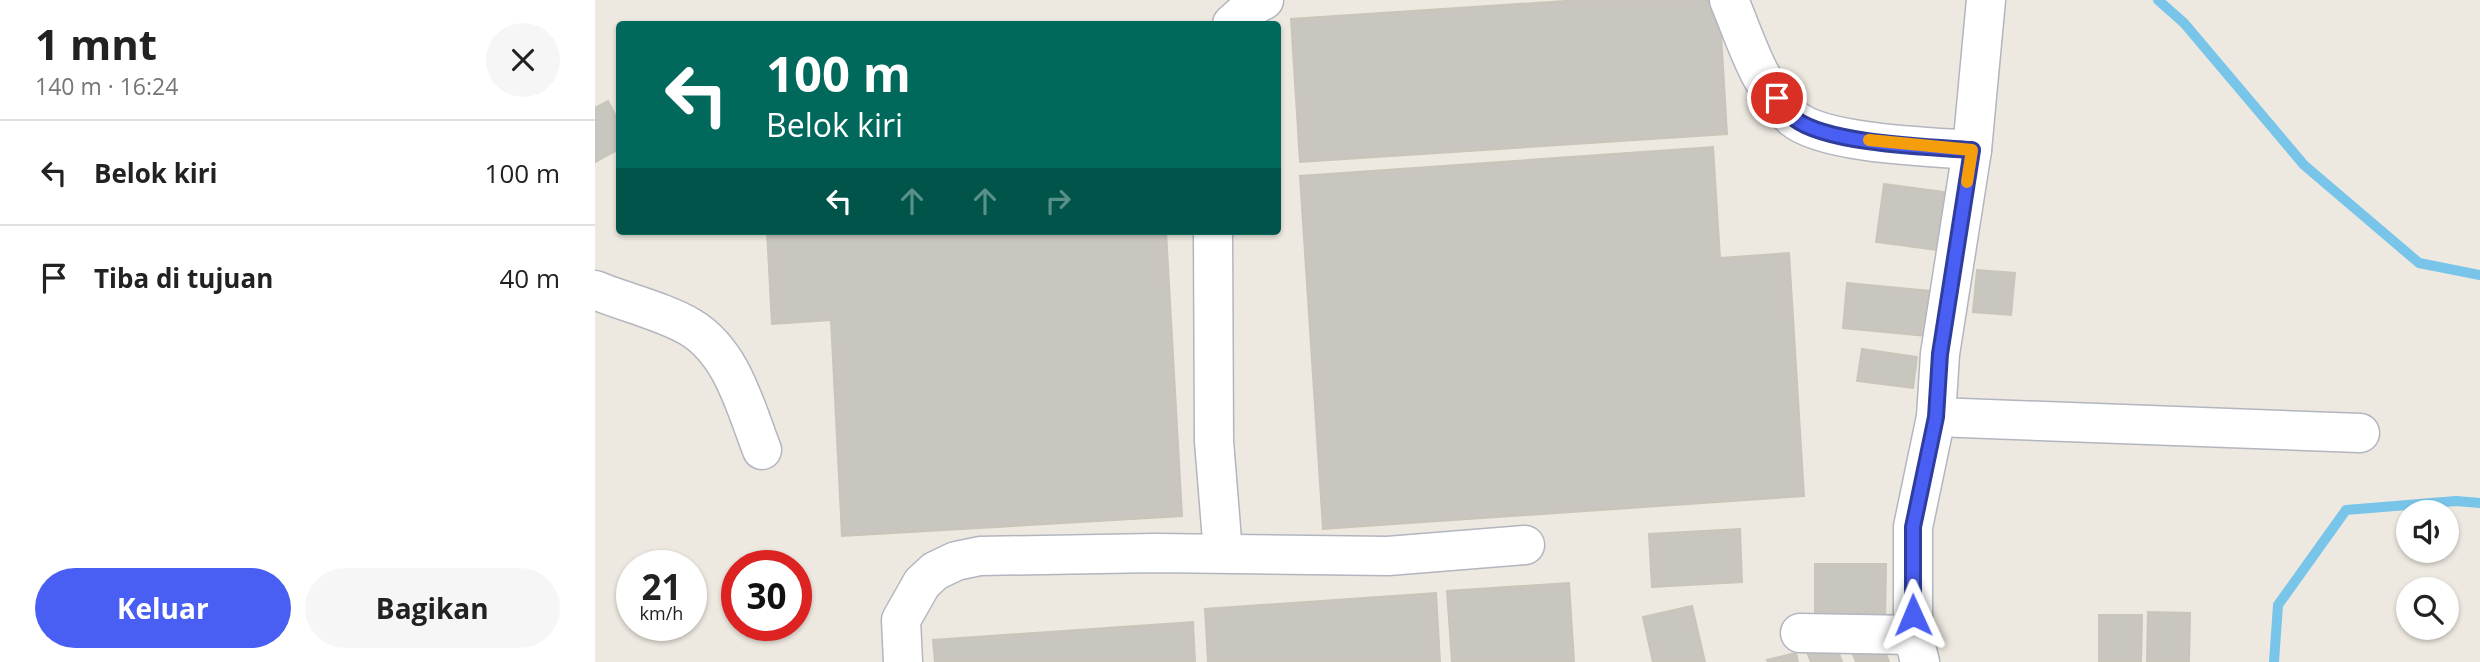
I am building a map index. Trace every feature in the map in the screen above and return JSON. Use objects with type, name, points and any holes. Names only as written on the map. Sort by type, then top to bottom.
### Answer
[{"type":"street","points":[[1234,21],[1264,0]]},
{"type":"street","points":[[1729,0],[1761,76],[1794,118],[1809,127],[1837,135],[1884,143],[1972,150]]},
{"type":"street","points":[[1800,632],[1917,648],[1913,527],[1936,417],[1940,354],[1972,150],[1986,0]]},
{"type":"street","points":[[1213,235],[1214,441],[1223,553]]},
{"type":"street","points":[[595,290],[688,325],[705,337],[737,383],[761,450]]},
{"type":"street","points":[[1936,417],[2360,433]]},
{"type":"street","points":[[903,662],[901,620],[922,583],[935,571],[957,561],[980,556],[1223,553],[1388,556],[1525,545]]},
{"type":"building","points":[[1581,0],[1719,0],[1727,134],[1300,162],[1291,19]]},
{"type":"building","points":[[608,101],[616,116],[616,151],[595,162],[595,108]]},
{"type":"building","points":[[1713,147],[1720,258],[1789,253],[1804,496],[1323,529],[1300,176]]},
{"type":"building","points":[[1884,184],[1952,193],[1944,251],[1876,242]]},
{"type":"building","points":[[767,235],[1166,235],[1182,516],[842,536],[831,320],[772,324]]},
{"type":"building","points":[[1977,270],[2015,273],[2011,315],[1973,312]]},
{"type":"building","points":[[1847,283],[1930,291],[1926,336],[1843,328]]},
{"type":"building","points":[[1862,349],[1917,357],[1913,388],[1857,381]]},
{"type":"building","points":[[1740,529],[1742,582],[1652,587],[1649,534]]},
{"type":"building","points":[[1815,564],[1886,564],[1885,620],[1815,620]]},
{"type":"building","points":[[1569,583],[1574,662],[1452,662],[1447,591]]},
{"type":"building","points":[[1436,593],[1440,662],[1208,662],[1205,609]]},
{"type":"building","points":[[1692,606],[1705,662],[1653,662],[1643,617]]},
{"type":"building","points":[[2148,612],[2190,613],[2189,662],[2147,662]]},
{"type":"building","points":[[2099,615],[2142,615],[2141,662],[2099,662]]},
{"type":"building","points":[[1193,622],[1195,662],[935,662],[933,640]]},
{"type":"building","points":[[1881,640],[1889,662],[1856,662],[1852,651]]},
{"type":"building","points":[[1835,642],[1842,662],[1811,662],[1807,652]]},
{"type":"building","points":[[1796,653],[1798,662],[1767,660]]},
{"type":"waterway","points":[[2158,0],[2184,23],[2304,165],[2419,263],[2480,275]]},
{"type":"waterway","points":[[2274,662],[2278,605],[2346,510],[2456,501],[2480,503]]},
{"type":"slow traffic","points":[[1869,140],[1972,150],[1967,182]]},
{"type":"route","points":[[1777,98],[1794,118],[1826,133],[1884,143],[1972,150],[1940,354],[1936,417],[1913,527],[1913,615]]}]
